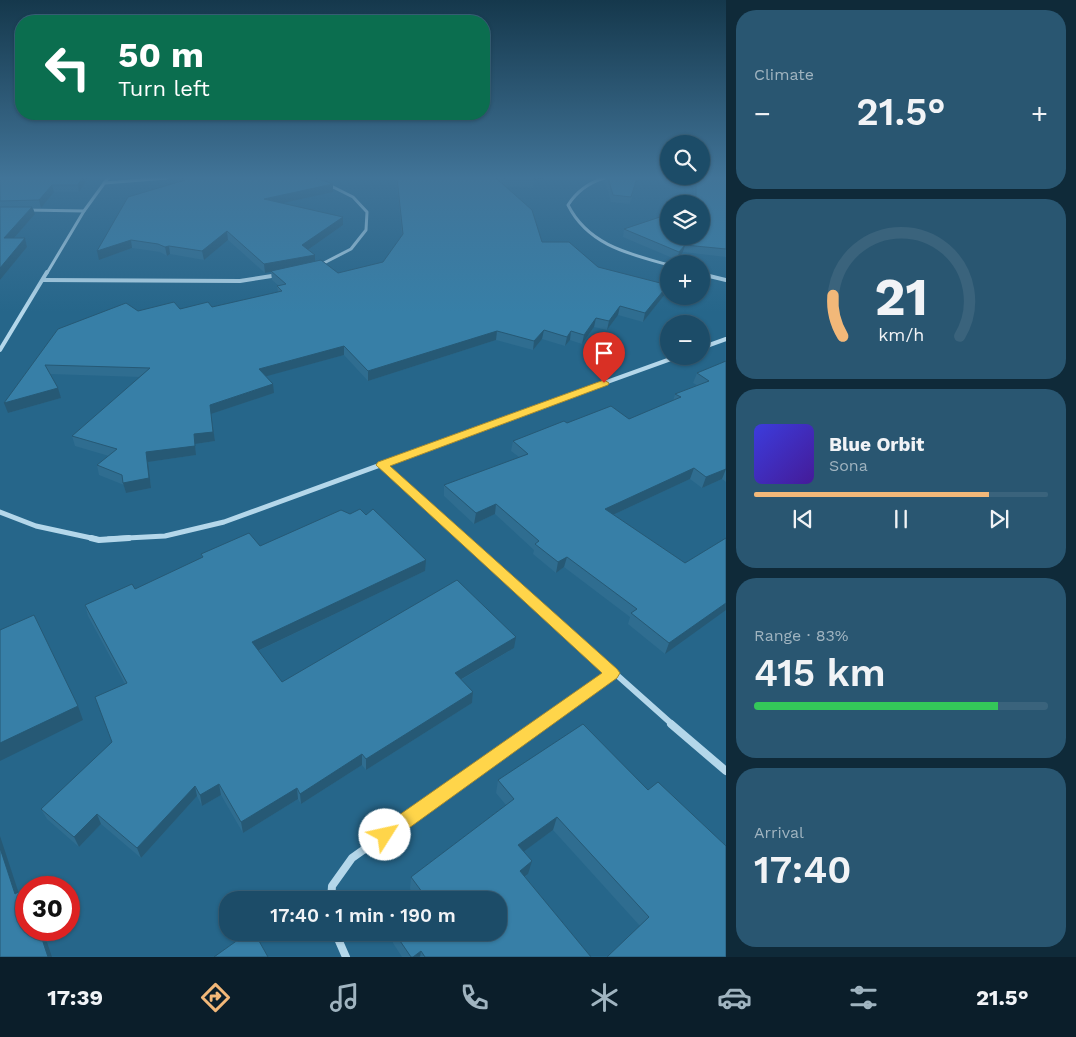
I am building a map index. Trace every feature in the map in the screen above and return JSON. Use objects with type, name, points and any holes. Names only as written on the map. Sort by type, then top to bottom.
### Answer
[{"type":"street","points":[[0,350],[77,223]]},
{"type":"street","points":[[312,268],[351,249],[366,230],[366,223]]},
{"type":"street","points":[[578,223],[598,240],[617,249],[660,262]]},
{"type":"street","points":[[42,280],[240,281],[282,275]]},
{"type":"street","points":[[710,276],[726,280]]},
{"type":"street","points":[[710,345],[726,339]]},
{"type":"street","points":[[0,512],[36,526],[99,540],[164,536],[224,522],[660,363]]},
{"type":"street","points":[[382,465],[612,673],[726,771]]},
{"type":"street","points":[[332,891],[332,886],[352,858],[612,673]]},
{"type":"street","points":[[339,941],[346,957]]},
{"type":"building","points":[[0,223],[18,223],[4,238],[25,238],[0,268]]},
{"type":"building","points":[[113,223],[335,223],[302,245],[315,255],[264,264],[227,231],[202,251],[165,247],[158,244],[131,240],[97,251]]},
{"type":"building","points":[[402,223],[536,223],[542,242],[569,242],[598,267],[660,283],[660,295],[645,313],[620,306],[609,321],[596,318],[584,335],[571,331],[567,337],[544,330],[534,341],[497,331],[368,371],[344,346],[259,369],[273,384],[210,405],[213,432],[194,434],[195,446],[146,452],[149,478],[123,483],[122,475],[97,465],[117,449],[72,436],[150,368],[45,365],[58,388],[4,403],[58,329],[126,303],[138,311],[174,302],[180,309],[208,302],[212,307],[282,291],[277,286],[286,284],[271,271],[321,260],[338,273],[383,262],[403,234]]},
{"type":"building","points":[[643,223],[660,223],[660,244],[624,229]]},
{"type":"building","points":[[710,223],[726,223],[726,249],[685,245],[710,245]]},
{"type":"building","points":[[662,245],[685,245],[679,252]]},
{"type":"building","points":[[726,361],[726,469],[706,477],[694,468],[605,509],[685,563],[726,538],[726,603],[669,643],[631,613],[637,609],[567,557],[558,562],[535,544],[539,541],[496,504],[476,513],[444,485],[528,454],[513,441],[564,421],[567,423],[611,406],[629,419],[681,397],[675,394],[709,381],[697,373]]},
{"type":"building","points":[[360,509],[366,515],[373,509],[426,560],[252,642],[282,682],[457,580],[516,637],[455,673],[473,692],[366,759],[362,754],[300,794],[297,788],[241,822],[219,784],[200,795],[195,786],[137,848],[97,814],[74,837],[41,809],[112,742],[95,697],[127,683],[85,605],[132,584],[135,589],[203,557],[201,554],[249,533],[260,546],[341,510],[350,514]]},
{"type":"building","points":[[34,615],[78,706],[0,743],[0,630]]},
{"type":"building","points":[[583,724],[648,790],[658,782],[726,846],[726,957],[607,957],[649,917],[557,817],[518,845],[532,861],[520,871],[591,957],[425,957],[421,951],[411,957],[400,941],[507,941],[507,891],[421,891],[411,877],[514,799],[498,780]]},
{"type":"building","points":[[0,848],[15,894],[15,941],[43,941],[48,957],[0,957]]},
{"type":"building","points":[[236,941],[259,941],[268,957],[214,957]]},
{"type":"route","points":[[385,835],[612,673],[382,465],[604,383]]}]
